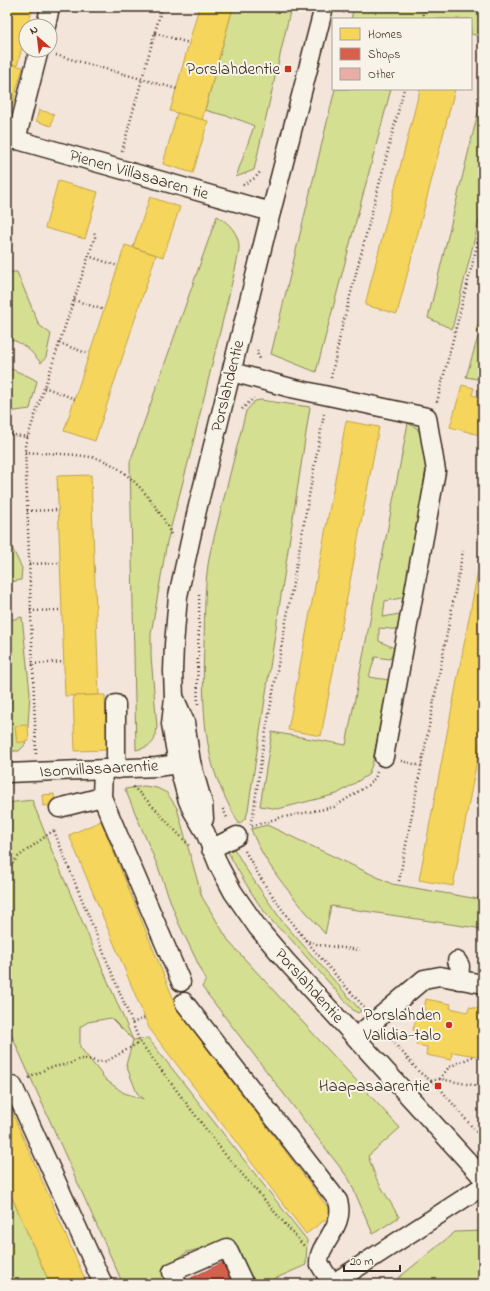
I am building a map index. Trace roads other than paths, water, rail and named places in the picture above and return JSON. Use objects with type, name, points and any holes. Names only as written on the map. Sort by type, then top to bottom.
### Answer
[{"type":"street","points":[[48,18],[50,7]]},
{"type":"street","name":"Porslahdentie","points":[[324,7],[271,212],[197,510],[178,596],[174,645],[174,698],[171,724],[184,763],[192,810],[205,832],[211,849],[233,892],[258,928],[286,961],[483,1178]]},
{"type":"street","points":[[12,138],[45,58]]},
{"type":"street","name":"Pienen Villasaaren tie","points":[[12,138],[271,212]]},
{"type":"street","points":[[232,372],[291,388],[427,417],[436,471],[384,757]]},
{"type":"street","points":[[59,808],[102,797],[116,773],[116,704]]},
{"type":"street","name":"Isonvillasaarentie","points":[[7,773],[116,773],[184,763]]},
{"type":"street","points":[[102,797],[181,982]]},
{"type":"street","points":[[211,849],[237,836]]},
{"type":"street","points":[[457,960],[460,966],[459,980]]},
{"type":"street","points":[[356,1037],[424,979],[440,976],[483,984]]},
{"type":"street","points":[[184,1002],[338,1201],[340,1209],[336,1225],[321,1252],[318,1263],[332,1284],[483,1186]]},
{"type":"street","points":[[13,1086],[103,1284]]},
{"type":"street","points":[[177,1284],[172,1272],[227,1248],[244,1284]]},
{"type":"place","name":"Porslahdentie","points":[[288,69]]},
{"type":"place","name":"Porslahden Validia-talo","points":[[449,1025]]},
{"type":"place","name":"Haapasaarentie","points":[[438,1086]]}]
